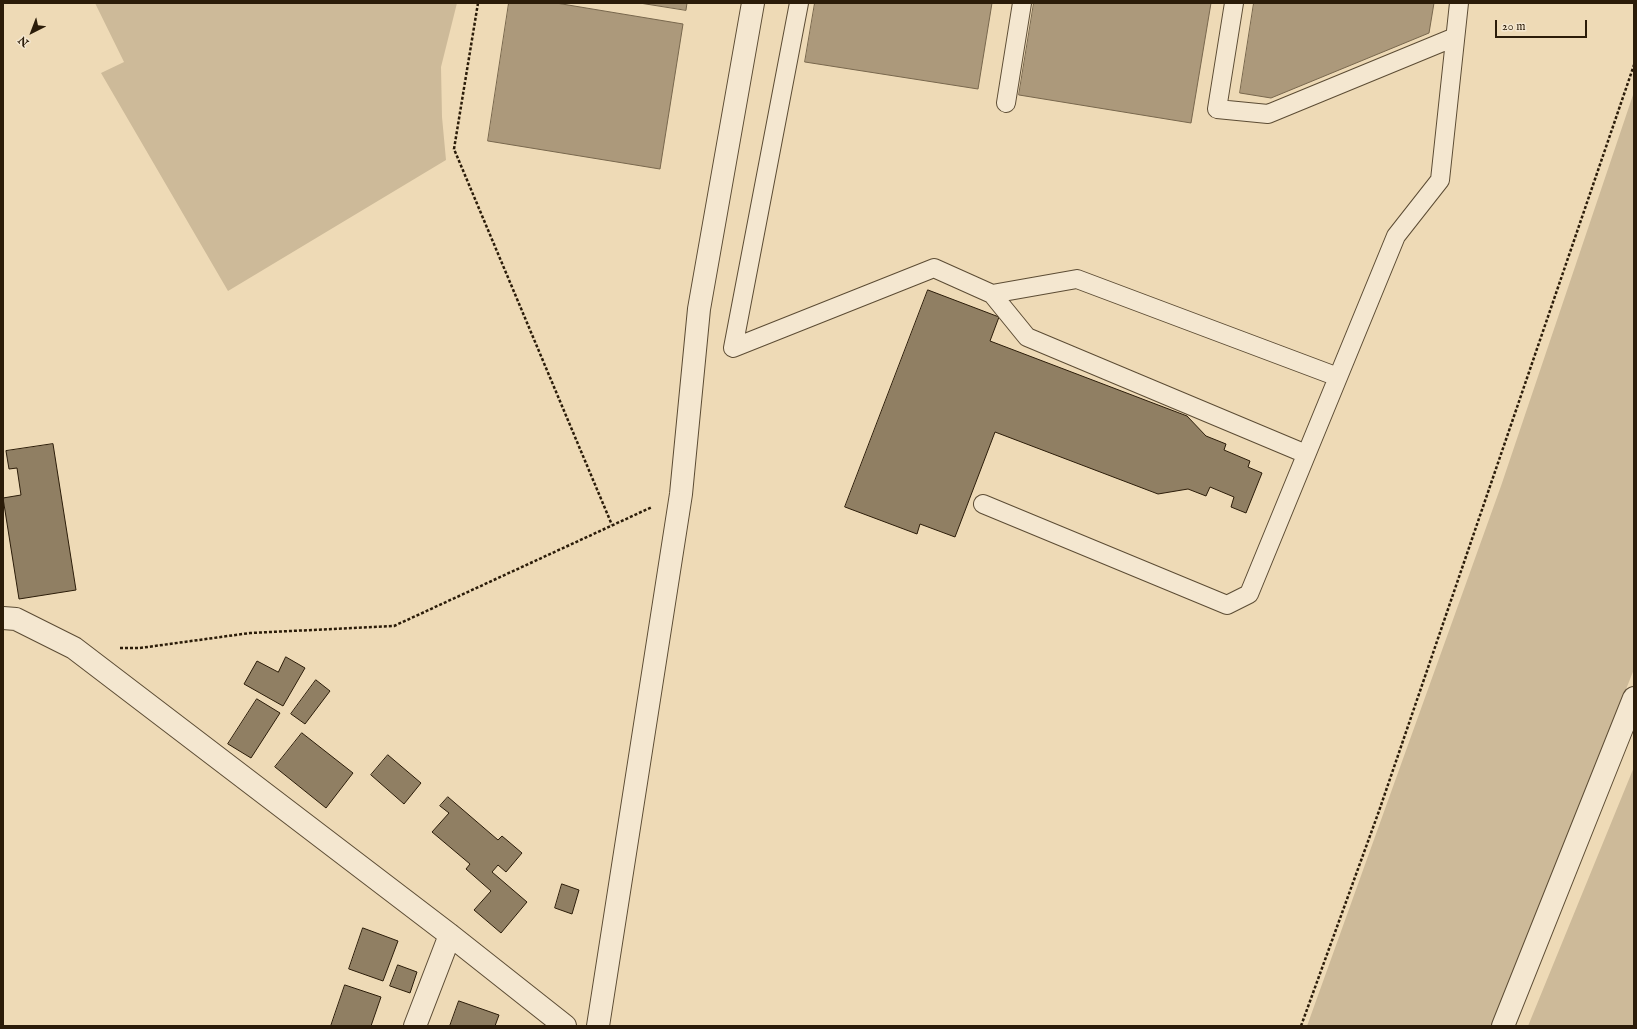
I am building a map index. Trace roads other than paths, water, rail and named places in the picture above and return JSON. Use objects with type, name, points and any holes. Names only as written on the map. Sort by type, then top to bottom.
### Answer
[{"type":"street","points":[[598,1026],[681,494],[699,309],[753,3]]},
{"type":"street","points":[[3,618],[16,619],[74,648],[450,935],[565,1026]]},
{"type":"street","points":[[1503,1026],[1634,698]]},
{"type":"street","points":[[415,1026],[450,935]]},
{"type":"lane","points":[[799,3],[733,348],[934,268],[992,294],[1027,337],[1306,454]]},
{"type":"lane","points":[[1006,103],[1022,3]]},
{"type":"lane","points":[[1234,3],[1217,109],[1268,114],[1455,37]]},
{"type":"lane","points":[[984,504],[1227,606],[1248,594],[1396,236],[1440,180],[1459,3]]},
{"type":"lane","points":[[992,294],[1077,279],[1338,377]]}]
